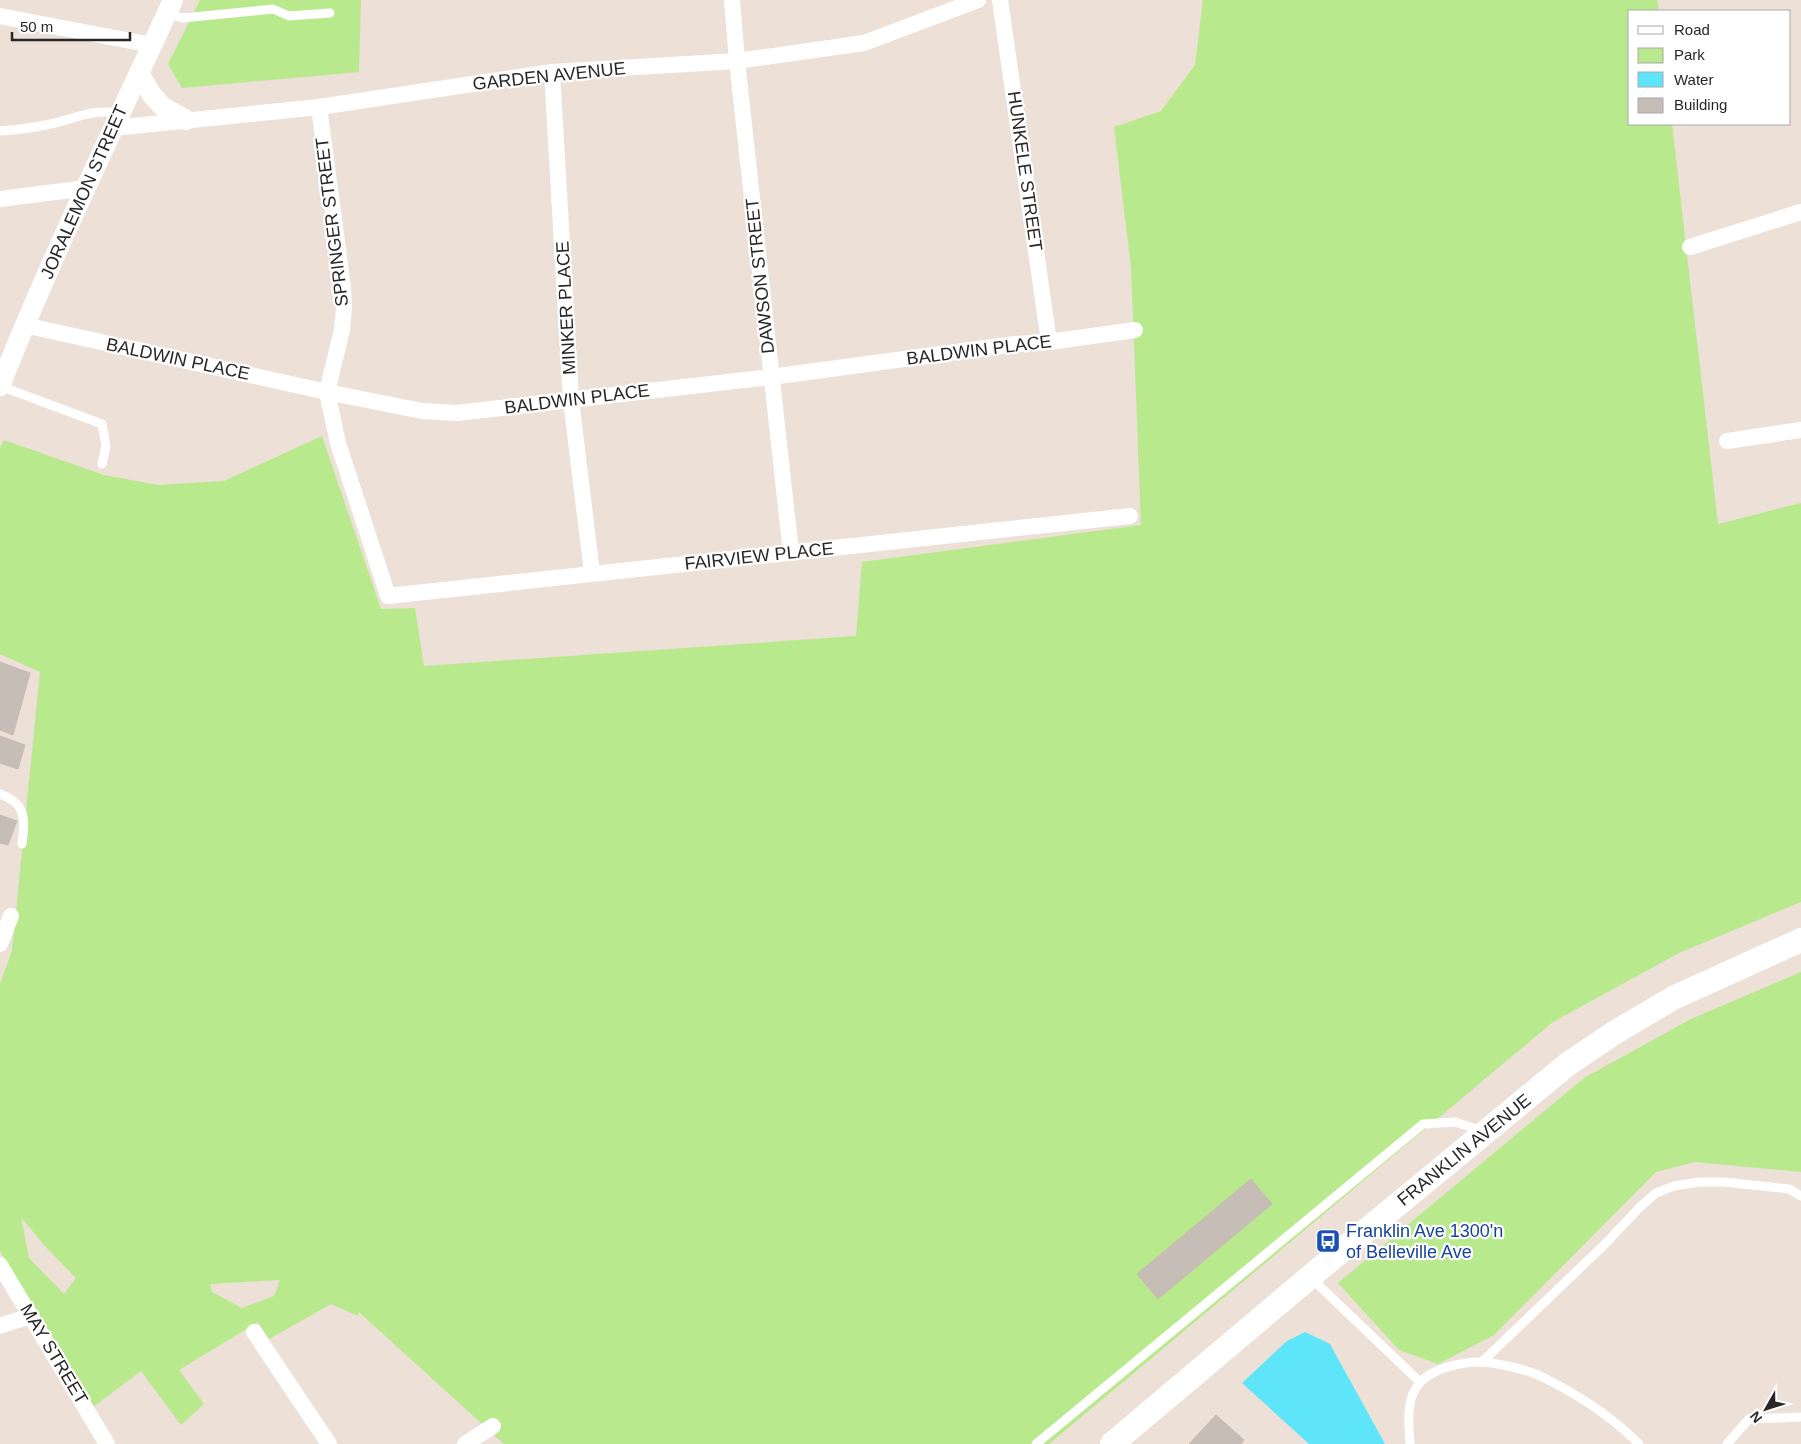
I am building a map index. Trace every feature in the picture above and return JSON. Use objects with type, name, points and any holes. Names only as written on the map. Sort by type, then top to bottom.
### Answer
[{"type":"main road","name":"FRANKLIN AVENUE","points":[[1112,1444],[1310,1277],[1568,1064],[1614,1033],[1673,998],[1801,940]]},
{"type":"street","name":"DAWSON STREET","points":[[732,0],[791,553]]},
{"type":"street","name":"GARDEN AVENUE","points":[[116,120],[186,120],[318,107],[552,72],[737,61],[864,43],[978,0]]},
{"type":"street","name":"HUNKELE STREET","points":[[1000,0],[1049,342]]},
{"type":"street","name":"JORALEMON STREET","points":[[0,386],[24,325],[116,120],[170,7]]},
{"type":"street","points":[[0,16],[152,45]]},
{"type":"street","name":"MINKER PLACE","points":[[552,72],[571,400],[592,573]]},
{"type":"street","points":[[139,73],[152,95],[163,107],[186,120]]},
{"type":"street","name":"SPRINGER STREET","points":[[318,107],[344,294],[342,330],[327,392],[338,443],[388,596]]},
{"type":"street","points":[[0,199],[86,188]]},
{"type":"street","points":[[1690,247],[1801,212]]},
{"type":"street","name":"BALDWIN PLACE","points":[[24,325],[327,392],[438,413],[457,413],[771,377],[1135,330]]},
{"type":"street","points":[[1728,441],[1801,430]]},
{"type":"street","name":"FAIRVIEW PLACE","points":[[388,596],[1130,516]]},
{"type":"street","points":[[0,944],[11,916]]},
{"type":"street","name":"MAY STREET","points":[[0,1265],[107,1444]]},
{"type":"street","points":[[0,1326],[30,1316]]},
{"type":"street","points":[[254,1332],[329,1444]]},
{"type":"street","points":[[465,1444],[493,1426]]},
{"type":"lane","points":[[170,7],[182,18],[273,9],[289,16],[330,13]]},
{"type":"lane","points":[[0,131],[44,126],[94,112],[105,111],[116,120]]},
{"type":"lane","points":[[0,386],[102,424],[106,446],[102,464]]},
{"type":"lane","points":[[0,794],[14,799],[18,805],[25,822],[22,844]]},
{"type":"lane","points":[[1036,1444],[1423,1124],[1455,1122],[1486,1132]]},
{"type":"lane","points":[[1482,1362],[1656,1193],[1674,1186],[1699,1182],[1724,1182],[1789,1189],[1801,1188]]},
{"type":"lane","points":[[1789,1189],[1801,1196]]},
{"type":"lane","points":[[1310,1277],[1420,1382]]},
{"type":"lane","points":[[1410,1444],[1411,1401],[1415,1389],[1420,1382],[1428,1376],[1453,1366],[1482,1362],[1536,1374],[1561,1387],[1600,1411],[1639,1444]]},
{"type":"lane","points":[[1727,1444],[1749,1419],[1801,1417]]},
{"type":"green space","points":[[200,0],[361,0],[359,72],[182,88],[168,64]]},
{"type":"green space","points":[[1203,0],[1657,0],[1659,10],[1628,10],[1628,125],[1672,125],[1718,524],[1801,503],[1801,902],[1679,953],[1553,1022],[1049,1444],[504,1444],[359,1312],[358,1316],[331,1304],[269,1339],[258,1322],[179,1370],[204,1404],[181,1425],[141,1371],[93,1407],[0,1251],[0,984],[12,951],[40,672],[0,654],[0,448],[4,440],[104,475],[158,485],[224,481],[322,436],[381,609],[415,608],[424,666],[856,636],[862,562],[1141,525],[1131,267],[1114,127],[1161,111],[1195,65]],"holes":[[[21,1217],[43,1244],[76,1278],[64,1294],[29,1258]],[[280,1280],[274,1296],[242,1308],[212,1292],[210,1284]]]},
{"type":"green space","points":[[1801,972],[1801,1172],[1695,1162],[1656,1172],[1494,1335],[1438,1364],[1399,1350],[1338,1283],[1584,1078],[1691,1019]]},
{"type":"water","points":[[1305,1332],[1330,1344],[1385,1444],[1309,1444],[1242,1383],[1287,1341]]},
{"type":"building","points":[[0,662],[30,673],[13,735],[0,730]]},
{"type":"building","points":[[0,736],[25,745],[18,769],[0,763]]},
{"type":"building","points":[[0,815],[17,821],[8,845],[0,843]]},
{"type":"building","points":[[1251,1179],[1272,1204],[1158,1299],[1137,1274]]},
{"type":"building","points":[[1216,1415],[1244,1440],[1241,1444],[1189,1444]]},
{"type":"place","name":"Franklin Ave 1300'n of Belleville Ave","points":[[1328,1241]]}]
